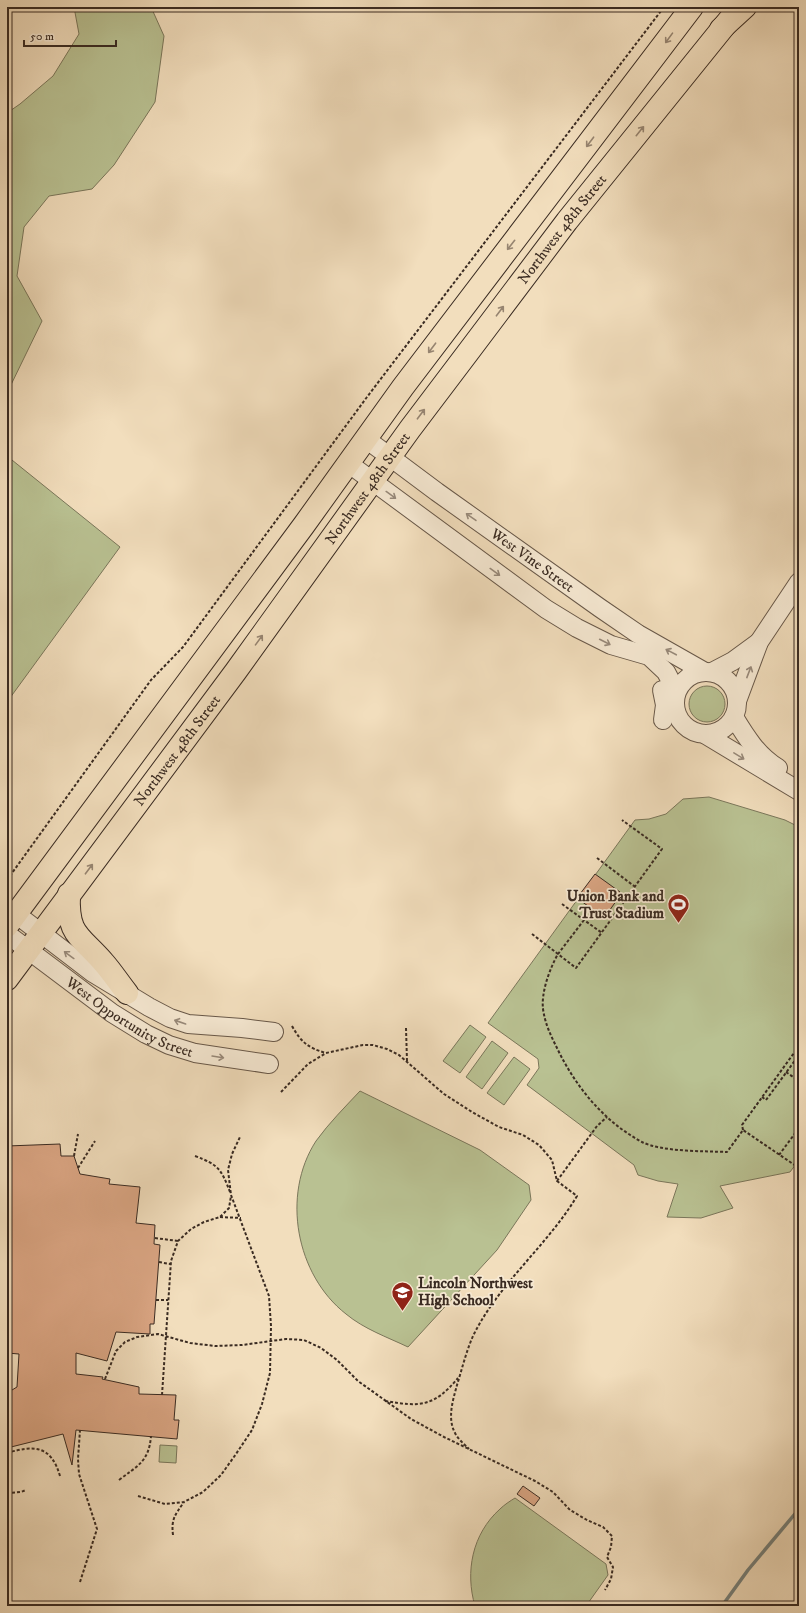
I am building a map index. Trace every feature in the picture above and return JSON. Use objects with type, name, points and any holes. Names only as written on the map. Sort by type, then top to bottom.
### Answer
[{"type":"main road","name":"Northwest 48th Street","points":[[11,920],[478,287],[559,184],[692,7]]},
{"type":"main road","name":"Northwest 48th Street","points":[[7,979],[231,678],[415,423],[567,221],[740,7]]},
{"type":"main road","points":[[721,29],[745,7]]},
{"type":"main road","points":[[69,894],[69,914],[73,929],[79,938],[104,963],[127,993]]},
{"type":"street","name":"West Vine Street","points":[[366,439],[638,634],[709,672]]},
{"type":"street","name":"West Vine Street","points":[[348,463],[546,609],[577,628],[611,645],[649,656],[666,672],[676,691]]},
{"type":"street","points":[[759,642],[733,662],[709,672],[696,673],[681,683],[676,691],[674,705],[676,714],[687,729],[706,735],[715,734],[730,724],[759,642],[799,582]]},
{"type":"street","points":[[626,650],[650,668],[657,678],[663,691],[665,704],[663,720]]},
{"type":"street","points":[[709,672],[722,676],[730,682],[735,691],[736,709],[752,746],[770,763],[799,781]]},
{"type":"street","points":[[706,735],[799,791]]},
{"type":"street","name":"West Opportunity Street","points":[[11,920],[112,1013],[146,1034],[170,1045],[195,1053],[269,1064]]},
{"type":"street","name":"West Opportunity Street","points":[[7,934],[34,942],[93,973],[170,1018],[188,1024],[274,1032]]},
{"type":"path","points":[[7,880],[151,680],[183,647],[367,397],[664,7]]},
{"type":"path","points":[[532,934],[576,968],[662,849],[622,820]]},
{"type":"path","points":[[597,858],[635,886]]},
{"type":"path","points":[[562,904],[602,933]]},
{"type":"path","points":[[584,920],[558,954],[547,977],[543,1008],[547,1028],[560,1055],[580,1089],[607,1117],[621,1128],[644,1142],[668,1148],[727,1152],[743,1130],[742,1125],[799,1046]]},
{"type":"path","points":[[292,1026],[298,1038],[308,1045],[326,1053]]},
{"type":"path","points":[[406,1028],[408,1062]]},
{"type":"path","points":[[281,1092],[308,1064],[326,1053],[362,1045],[373,1045],[387,1049],[399,1055],[408,1062],[455,1102],[499,1127],[523,1135],[539,1146],[552,1160],[557,1181],[577,1196],[567,1213],[496,1300],[473,1336],[459,1376],[451,1406],[452,1421],[455,1433],[469,1449]]},
{"type":"path","points":[[762,1097],[766,1100],[799,1054]]},
{"type":"path","points":[[786,1072],[799,1082]]},
{"type":"path","points":[[557,1181],[597,1126],[607,1117]]},
{"type":"path","points":[[779,1155],[799,1128]]},
{"type":"path","points":[[743,1130],[799,1168]]},
{"type":"path","points":[[74,1156],[78,1134]]},
{"type":"path","points":[[220,1217],[229,1208],[231,1195],[228,1170],[232,1154],[240,1137]]},
{"type":"path","points":[[78,1168],[95,1141]]},
{"type":"path","points":[[138,1496],[164,1504],[184,1502],[203,1492],[221,1475],[252,1430],[262,1404],[270,1373],[271,1326],[268,1296],[222,1172],[210,1161],[195,1156]]},
{"type":"path","points":[[162,1395],[170,1264],[178,1241],[191,1228],[204,1222],[220,1217],[240,1218]]},
{"type":"path","points":[[154,1238],[178,1241]]},
{"type":"path","points":[[158,1262],[170,1264]]},
{"type":"path","points":[[156,1300],[168,1300]]},
{"type":"path","points":[[105,1379],[116,1351],[125,1342],[137,1337],[158,1334],[166,1335],[190,1343],[215,1346],[242,1345],[286,1339],[304,1340],[321,1348],[338,1360],[358,1381],[411,1419],[541,1485],[553,1492],[570,1510],[603,1527],[612,1536],[611,1547],[607,1557],[613,1567],[611,1579],[605,1590]]},
{"type":"path","points":[[384,1401],[421,1405],[447,1391],[459,1376]]},
{"type":"path","points":[[80,1430],[78,1459],[79,1474],[97,1529],[80,1582]]},
{"type":"path","points":[[119,1480],[142,1463],[150,1447],[151,1436]]},
{"type":"path","points":[[7,1453],[25,1448],[41,1450],[54,1460],[60,1476]]},
{"type":"path","points":[[7,1493],[26,1490]]},
{"type":"path","points":[[173,1535],[172,1523],[176,1513],[184,1502]]},
{"type":"green space","points":[[74,7],[151,7],[164,36],[155,102],[114,165],[92,189],[49,196],[24,227],[17,276],[42,321],[7,393],[7,113],[53,76],[79,34]]},
{"type":"green space","points":[[7,456],[120,547],[7,702]]},
{"type":"green space","points":[[707,686],[720,691],[725,704],[720,717],[707,722],[694,717],[689,704],[694,691]]},
{"type":"green space","name":"Union Bank and Trust Stadium","points":[[709,797],[785,820],[799,827],[799,1160],[790,1172],[720,1186],[733,1208],[701,1218],[667,1217],[678,1184],[658,1181],[638,1175],[634,1165],[527,1085],[539,1068],[538,1059],[488,1023],[635,820],[649,819],[666,814],[683,799]]},
{"type":"green space","points":[[470,1025],[486,1037],[460,1073],[443,1061]]},
{"type":"green space","points":[[492,1041],[508,1053],[482,1089],[466,1077]]},
{"type":"green space","points":[[514,1057],[530,1069],[504,1105],[487,1093]]},
{"type":"green space","points":[[360,1091],[480,1150],[529,1185],[531,1200],[497,1250],[408,1347],[360,1324],[346,1314],[329,1298],[315,1278],[305,1256],[299,1233],[297,1209],[299,1185],[305,1162],[321,1134]]},
{"type":"green space","points":[[160,1445],[177,1446],[176,1463],[159,1462]]},
{"type":"green space","points":[[515,1498],[606,1564],[608,1575],[586,1606],[475,1606],[472,1593],[471,1567],[477,1542],[490,1519],[507,1503]]},
{"type":"building","points":[[595,874],[620,892],[617,896],[619,897],[607,914],[605,913],[603,917],[577,898]]},
{"type":"building","points":[[60,1144],[61,1156],[74,1156],[80,1174],[110,1179],[109,1184],[140,1187],[136,1223],[155,1225],[154,1244],[160,1245],[154,1324],[150,1324],[150,1334],[116,1332],[107,1361],[76,1353],[76,1374],[103,1377],[102,1379],[139,1387],[139,1394],[176,1395],[174,1420],[179,1420],[177,1439],[76,1430],[72,1465],[63,1434],[7,1448],[7,1393],[17,1387],[19,1354],[7,1353],[7,1146]]},
{"type":"building","points":[[523,1486],[540,1498],[534,1506],[517,1494]]},
{"type":"waterway","points":[[722,1606],[748,1570],[799,1509]]},
{"type":"place","name":"Union Bank and Trust Stadium","points":[[679,924]]},
{"type":"place","name":"Lincoln Northwest High School","points":[[403,1312]]}]
